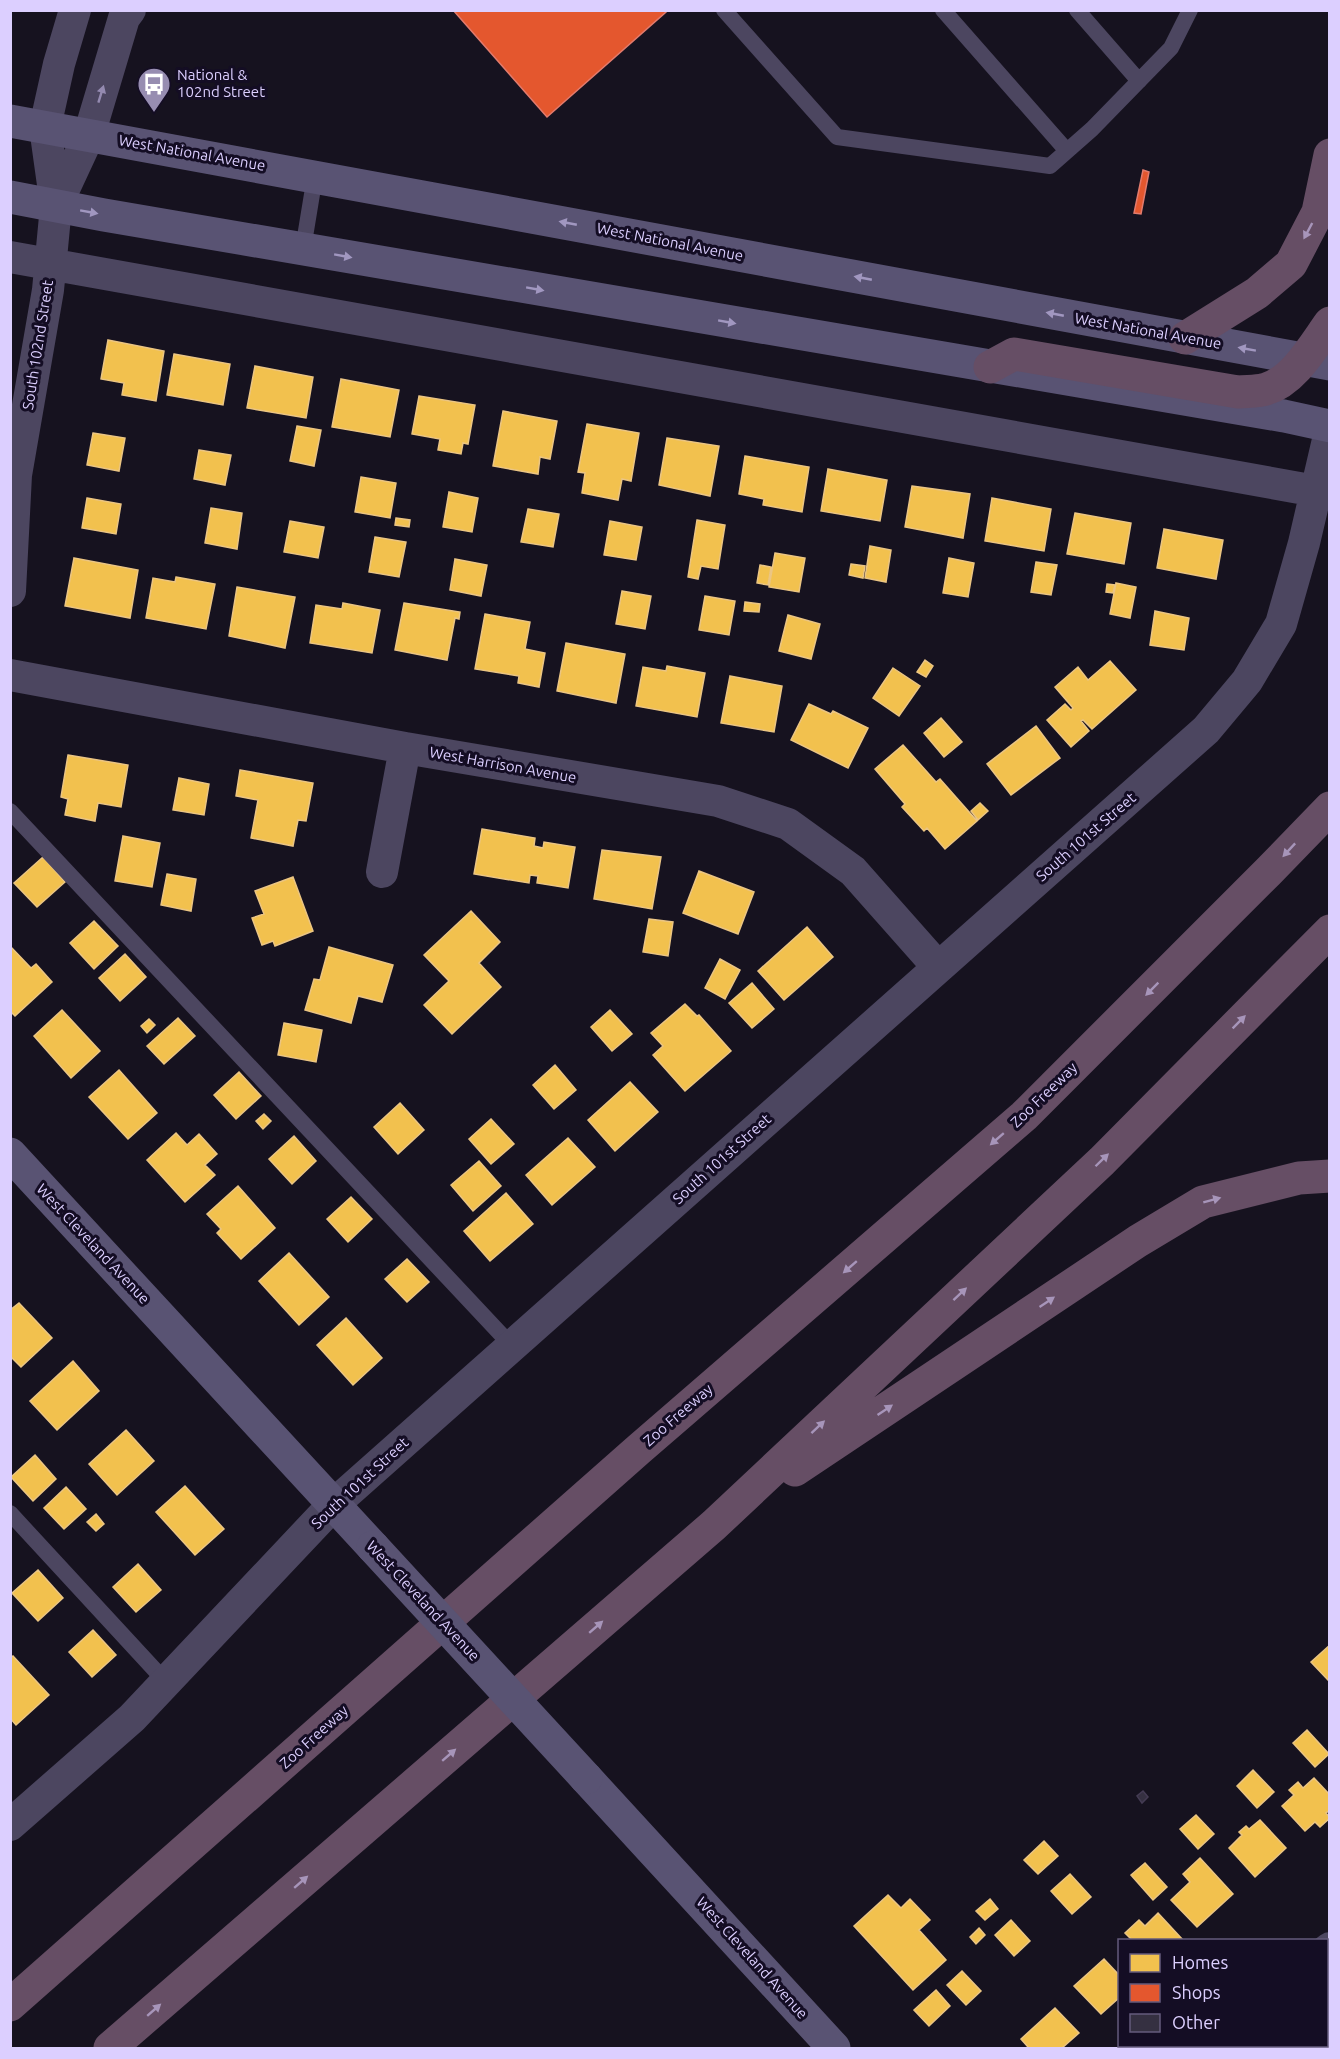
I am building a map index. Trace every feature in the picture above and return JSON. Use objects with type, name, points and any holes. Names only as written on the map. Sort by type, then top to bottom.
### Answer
[{"type":"highway","points":[[1185,338],[1257,293],[1291,264],[1318,212],[1329,155]]},
{"type":"highway","points":[[990,367],[1014,354],[1238,392],[1266,389],[1317,362],[1329,323]]},
{"type":"highway","name":"Zoo Freeway","points":[[10,2005],[638,1450],[1024,1116],[1329,808]]},
{"type":"highway","points":[[110,2049],[714,1525],[1102,1161],[1329,931]]},
{"type":"highway","points":[[714,1525],[1138,1241],[1203,1202],[1299,1178],[1329,1176]]},
{"type":"main road","name":"West National Avenue","points":[[10,121],[1317,362]]},
{"type":"main road","points":[[10,197],[1284,416],[1329,426]]},
{"type":"main road","name":"West Cleveland Avenue","points":[[10,1154],[834,2049]]},
{"type":"street","name":"South 102nd Street","points":[[10,591],[16,475],[50,264],[56,206],[45,127],[59,64],[75,10]]},
{"type":"street","name":"South 102nd Street","points":[[56,206],[88,135],[124,18],[130,10]]},
{"type":"street","points":[[10,256],[1316,491]]},
{"type":"street","name":"South 101st Street","points":[[10,1825],[132,1718],[333,1505],[1206,730],[1247,681],[1281,624],[1316,491],[1329,431]]},
{"type":"street","name":"West Harrison Avenue","points":[[10,675],[405,748],[718,801],[788,824],[853,871],[938,967]]},
{"type":"street","points":[[382,872],[405,748]]},
{"type":"lane","points":[[724,10],[837,138],[1050,166],[1171,48],[1189,11]]},
{"type":"lane","points":[[944,10],[1067,151]]},
{"type":"lane","points":[[1077,10],[1139,81]]},
{"type":"lane","points":[[303,249],[315,176]]},
{"type":"lane","points":[[10,812],[512,1346]]},
{"type":"lane","points":[[10,1513],[166,1682]]},
{"type":"building: Homes","points":[[108,340],[164,351],[156,401],[122,395],[124,383],[101,379]]},
{"type":"building: Homes","points":[[174,354],[230,364],[223,405],[167,395]]},
{"type":"building: Homes","points":[[255,366],[313,377],[306,418],[247,408]]},
{"type":"building: Homes","points":[[341,379],[399,390],[390,437],[332,427]]},
{"type":"building: Homes","points":[[419,396],[475,405],[468,444],[463,443],[461,454],[438,450],[440,439],[412,434]]},
{"type":"building: Homes","points":[[503,411],[557,421],[550,459],[540,457],[538,474],[493,466]]},
{"type":"building: Homes","points":[[587,424],[639,433],[631,481],[622,479],[618,500],[582,493],[585,473],[578,472]]},
{"type":"building: Homes","points":[[297,426],[321,430],[314,466],[290,461]]},
{"type":"building: Homes","points":[[93,433],[125,438],[119,471],[87,465]]},
{"type":"building: Homes","points":[[667,438],[719,446],[710,496],[659,485]]},
{"type":"building: Homes","points":[[199,450],[231,455],[225,485],[194,479]]},
{"type":"building: Homes","points":[[745,456],[809,467],[802,512],[763,505],[764,499],[739,494]]},
{"type":"building: Homes","points":[[828,469],[887,480],[880,521],[821,511]]},
{"type":"building: Homes","points":[[361,477],[396,483],[390,518],[355,512]]},
{"type":"building: Homes","points":[[912,486],[970,494],[963,538],[905,527]]},
{"type":"building: Homes","points":[[449,492],[478,498],[472,532],[443,527]]},
{"type":"building: Homes","points":[[87,498],[121,504],[116,534],[82,528]]},
{"type":"building: Homes","points":[[992,498],[1051,509],[1044,551],[985,541]]},
{"type":"building: Homes","points":[[211,508],[242,513],[237,549],[205,543]]},
{"type":"building: Homes","points":[[528,509],[559,514],[553,547],[521,542]]},
{"type":"building: Homes","points":[[1075,513],[1131,523],[1124,564],[1067,554]]},
{"type":"building: Homes","points":[[396,518],[410,520],[409,527],[395,525]]},
{"type":"building: Homes","points":[[697,520],[725,525],[718,569],[701,566],[698,579],[688,577]]},
{"type":"building: Homes","points":[[290,521],[324,527],[318,558],[284,552]]},
{"type":"building: Homes","points":[[610,521],[642,527],[636,560],[604,555]]},
{"type":"building: Homes","points":[[1164,529],[1223,540],[1216,579],[1157,568]]},
{"type":"building: Homes","points":[[375,537],[406,542],[399,577],[369,572]]},
{"type":"building: Homes","points":[[870,546],[891,550],[886,582],[865,578]]},
{"type":"building: Homes","points":[[775,553],[805,558],[799,592],[769,587]]},
{"type":"building: Homes","points":[[74,558],[138,570],[130,618],[65,606]]},
{"type":"building: Homes","points":[[949,558],[974,563],[968,597],[943,593]]},
{"type":"building: Homes","points":[[455,559],[487,565],[481,596],[450,590]]},
{"type":"building: Homes","points":[[1036,562],[1057,565],[1051,595],[1031,592]]},
{"type":"building: Homes","points":[[851,564],[865,566],[863,578],[849,575]]},
{"type":"building: Homes","points":[[760,565],[771,567],[768,585],[757,583]]},
{"type":"building: Homes","points":[[176,577],[215,584],[206,629],[146,618],[153,578],[175,582]]},
{"type":"building: Homes","points":[[1116,583],[1136,587],[1130,618],[1110,614]]},
{"type":"building: Homes","points":[[1107,584],[1115,585],[1113,593],[1106,592]]},
{"type":"building: Homes","points":[[237,587],[295,597],[285,648],[229,636]]},
{"type":"building: Homes","points":[[622,591],[651,596],[645,629],[616,624]]},
{"type":"building: Homes","points":[[705,596],[735,601],[729,635],[699,630]]},
{"type":"building: Homes","points":[[745,602],[760,604],[759,612],[744,611]]},
{"type":"building: Homes","points":[[343,603],[380,610],[372,653],[310,643],[316,605],[342,609]]},
{"type":"building: Homes","points":[[404,603],[460,612],[459,619],[455,618],[447,660],[395,650]]},
{"type":"building: Homes","points":[[1155,611],[1189,618],[1184,650],[1150,645]]},
{"type":"building: Homes","points":[[485,614],[530,622],[525,649],[545,653],[539,687],[518,683],[519,676],[475,669]]},
{"type":"building: Homes","points":[[788,615],[820,624],[811,659],[779,651]]},
{"type":"building: Homes","points":[[566,643],[625,654],[616,703],[557,691]]},
{"type":"building: Homes","points":[[925,660],[933,666],[926,677],[917,672]]},
{"type":"building: Homes","points":[[1110,661],[1136,690],[1092,729],[1083,720],[1081,721],[1089,731],[1071,747],[1047,720],[1065,704],[1071,710],[1073,708],[1055,687],[1078,667],[1088,680]]},
{"type":"building: Homes","points":[[667,666],[705,673],[697,717],[636,706],[643,667],[666,671]]},
{"type":"building: Homes","points":[[893,668],[920,686],[899,716],[873,698]]},
{"type":"building: Homes","points":[[730,676],[782,686],[774,732],[721,723]]},
{"type":"building: Homes","points":[[809,704],[831,714],[833,711],[868,728],[848,768],[791,740]]},
{"type":"building: Homes","points":[[941,718],[962,742],[944,757],[924,733]]},
{"type":"building: Homes","points":[[1036,726],[1060,758],[1011,795],[987,764]]},
{"type":"building: Homes","points":[[903,745],[936,782],[940,779],[977,821],[945,849],[927,828],[924,831],[902,807],[905,804],[875,769]]},
{"type":"building: Homes","points":[[68,755],[128,765],[121,807],[98,803],[95,821],[65,815],[68,799],[61,797]]},
{"type":"building: Homes","points":[[240,770],[313,783],[306,821],[298,820],[293,846],[251,838],[258,800],[236,796]]},
{"type":"building: Homes","points":[[179,778],[209,784],[204,815],[173,810]]},
{"type":"building: Homes","points":[[980,803],[988,811],[978,820],[971,811]]},
{"type":"building: Homes","points":[[482,829],[535,838],[534,846],[543,848],[544,842],[575,847],[568,888],[537,883],[538,876],[530,875],[529,883],[474,874]]},
{"type":"building: Homes","points":[[123,836],[160,843],[152,887],[115,881]]},
{"type":"building: Homes","points":[[602,850],[661,857],[652,909],[594,899]]},
{"type":"building: Homes","points":[[43,857],[65,882],[37,907],[14,883]]},
{"type":"building: Homes","points":[[699,871],[754,892],[738,934],[683,913]]},
{"type":"building: Homes","points":[[167,874],[196,879],[191,911],[161,905]]},
{"type":"building: Homes","points":[[293,877],[313,931],[275,946],[273,941],[262,945],[252,918],[264,914],[255,891]]},
{"type":"building: Homes","points":[[471,911],[500,942],[479,963],[501,987],[452,1034],[424,1005],[449,981],[424,955]]},
{"type":"building: Homes","points":[[649,919],[673,922],[668,956],[643,952]]},
{"type":"building: Homes","points":[[94,921],[118,946],[94,969],[70,943]]},
{"type":"building: Homes","points":[[807,927],[833,957],[784,1000],[758,971]]},
{"type":"building: Homes","points":[[10,946],[31,968],[36,964],[52,982],[15,1016],[10,1011]]},
{"type":"building: Homes","points":[[329,947],[393,965],[382,1002],[358,996],[351,1023],[305,1010],[314,979],[320,980]]},
{"type":"building: Homes","points":[[125,954],[146,977],[120,1001],[99,978]]},
{"type":"building: Homes","points":[[720,959],[740,970],[725,999],[705,988]]},
{"type":"building: Homes","points":[[752,983],[774,1009],[752,1028],[729,1003]]},
{"type":"building: Homes","points":[[685,1004],[697,1016],[699,1015],[731,1051],[685,1091],[653,1055],[663,1046],[651,1033]]},
{"type":"building: Homes","points":[[62,1010],[100,1051],[71,1078],[34,1036]]},
{"type":"building: Homes","points":[[610,1010],[632,1034],[612,1051],[591,1027]]},
{"type":"building: Homes","points":[[178,1018],[195,1036],[164,1064],[147,1046]]},
{"type":"building: Homes","points":[[149,1019],[155,1025],[147,1033],[141,1026]]},
{"type":"building: Homes","points":[[284,1023],[322,1030],[316,1062],[278,1055]]},
{"type":"building: Homes","points":[[555,1065],[576,1090],[554,1109],[533,1085]]},
{"type":"building: Homes","points":[[119,1070],[157,1113],[128,1139],[89,1097]]},
{"type":"building: Homes","points":[[239,1072],[261,1096],[236,1119],[214,1095]]},
{"type":"building: Homes","points":[[630,1082],[658,1112],[615,1151],[588,1120]]},
{"type":"building: Homes","points":[[400,1103],[424,1130],[398,1154],[374,1127]]},
{"type":"building: Homes","points":[[264,1114],[271,1121],[263,1129],[256,1121]]},
{"type":"building: Homes","points":[[491,1119],[514,1144],[491,1164],[469,1139]]},
{"type":"building: Homes","points":[[176,1133],[187,1145],[199,1134],[217,1154],[205,1165],[215,1175],[185,1202],[147,1160]]},
{"type":"building: Homes","points":[[294,1136],[316,1161],[292,1184],[269,1159]]},
{"type":"building: Homes","points":[[568,1138],[595,1167],[552,1205],[526,1175]]},
{"type":"building: Homes","points":[[479,1161],[501,1186],[473,1211],[451,1185]]},
{"type":"building: Homes","points":[[238,1186],[275,1228],[241,1259],[217,1233],[221,1229],[207,1214]]},
{"type":"building: Homes","points":[[506,1193],[533,1224],[490,1261],[464,1231]]},
{"type":"building: Homes","points":[[351,1197],[372,1219],[348,1242],[327,1219]]},
{"type":"building: Homes","points":[[289,1253],[329,1297],[299,1325],[259,1281]]},
{"type":"building: Homes","points":[[407,1259],[429,1282],[407,1302],[385,1279]]},
{"type":"building: Homes","points":[[19,1303],[52,1338],[21,1367],[10,1356],[10,1310]]},
{"type":"building: Homes","points":[[346,1318],[382,1358],[353,1385],[317,1345]]},
{"type":"building: Homes","points":[[73,1361],[99,1391],[57,1430],[30,1401]]},
{"type":"building: Homes","points":[[126,1430],[154,1461],[117,1495],[89,1464]]},
{"type":"building: Homes","points":[[35,1455],[56,1479],[33,1501],[11,1477]]},
{"type":"building: Homes","points":[[185,1486],[224,1529],[195,1555],[156,1512]]},
{"type":"building: Homes","points":[[66,1487],[86,1509],[64,1529],[44,1508]]},
{"type":"building: Homes","points":[[96,1514],[104,1524],[96,1531],[87,1522]]},
{"type":"building: Homes","points":[[138,1564],[161,1590],[136,1612],[113,1587]]},
{"type":"building: Homes","points":[[38,1570],[63,1598],[38,1621],[12,1593]]},
{"type":"building: Homes","points":[[93,1630],[116,1655],[92,1677],[69,1652]]},
{"type":"building: Homes","points":[[1330,1645],[1330,1682],[1311,1662]]},
{"type":"building: Homes","points":[[13,1656],[49,1695],[16,1725],[10,1718],[10,1658]]},
{"type":"building: Homes","points":[[1307,1730],[1329,1754],[1315,1767],[1293,1743]]},
{"type":"building: Homes","points":[[1253,1770],[1274,1792],[1257,1808],[1237,1786]]},
{"type":"building: Homes","points":[[1314,1778],[1330,1795],[1330,1810],[1326,1813],[1330,1818],[1320,1827],[1315,1822],[1305,1831],[1282,1806],[1294,1795],[1289,1790],[1298,1782],[1303,1788]]},
{"type":"building: Homes","points":[[1196,1815],[1214,1834],[1198,1849],[1180,1829]]},
{"type":"building: Homes","points":[[1260,1820],[1286,1848],[1255,1877],[1229,1848],[1242,1835],[1239,1832],[1246,1826],[1249,1829]]},
{"type":"building: Homes","points":[[1044,1841],[1058,1856],[1038,1874],[1024,1860]]},
{"type":"building: Homes","points":[[1200,1858],[1233,1894],[1197,1927],[1171,1900],[1190,1882],[1183,1874]]},
{"type":"building: Homes","points":[[1145,1863],[1167,1887],[1153,1900],[1131,1875]]},
{"type":"building: Homes","points":[[1070,1874],[1091,1897],[1072,1914],[1051,1891]]},
{"type":"building: Homes","points":[[888,1895],[901,1908],[910,1899],[930,1920],[919,1930],[946,1960],[913,1990],[854,1926]]},
{"type":"building: Homes","points":[[990,1899],[998,1909],[985,1920],[976,1911]]},
{"type":"building: Homes","points":[[1158,1913],[1182,1939],[1131,1939],[1125,1933],[1139,1920],[1145,1926]]},
{"type":"building: Homes","points":[[1011,1920],[1030,1941],[1014,1956],[995,1935]]},
{"type":"building: Homes","points":[[979,1928],[985,1935],[976,1944],[970,1937]]},
{"type":"building: Homes","points":[[1104,1959],[1118,1974],[1118,1999],[1101,2014],[1074,1986]]},
{"type":"building: Homes","points":[[962,1971],[981,1991],[966,2005],[947,1985]]},
{"type":"building: Homes","points":[[936,1990],[950,2006],[929,2026],[914,2010]]},
{"type":"building: Homes","points":[[1055,2008],[1079,2033],[1062,2048],[1027,2048],[1021,2039]]},
{"type":"building: Shops","points":[[453,10],[665,10],[666,12],[547,117]]},
{"type":"building: Shops","points":[[1143,170],[1149,172],[1141,214],[1134,213]]},
{"type":"building: Other","points":[[1143,1791],[1148,1797],[1142,1803],[1137,1796]]},
{"type":"place","name":"National & 102nd Street","points":[[154,113]]}]
